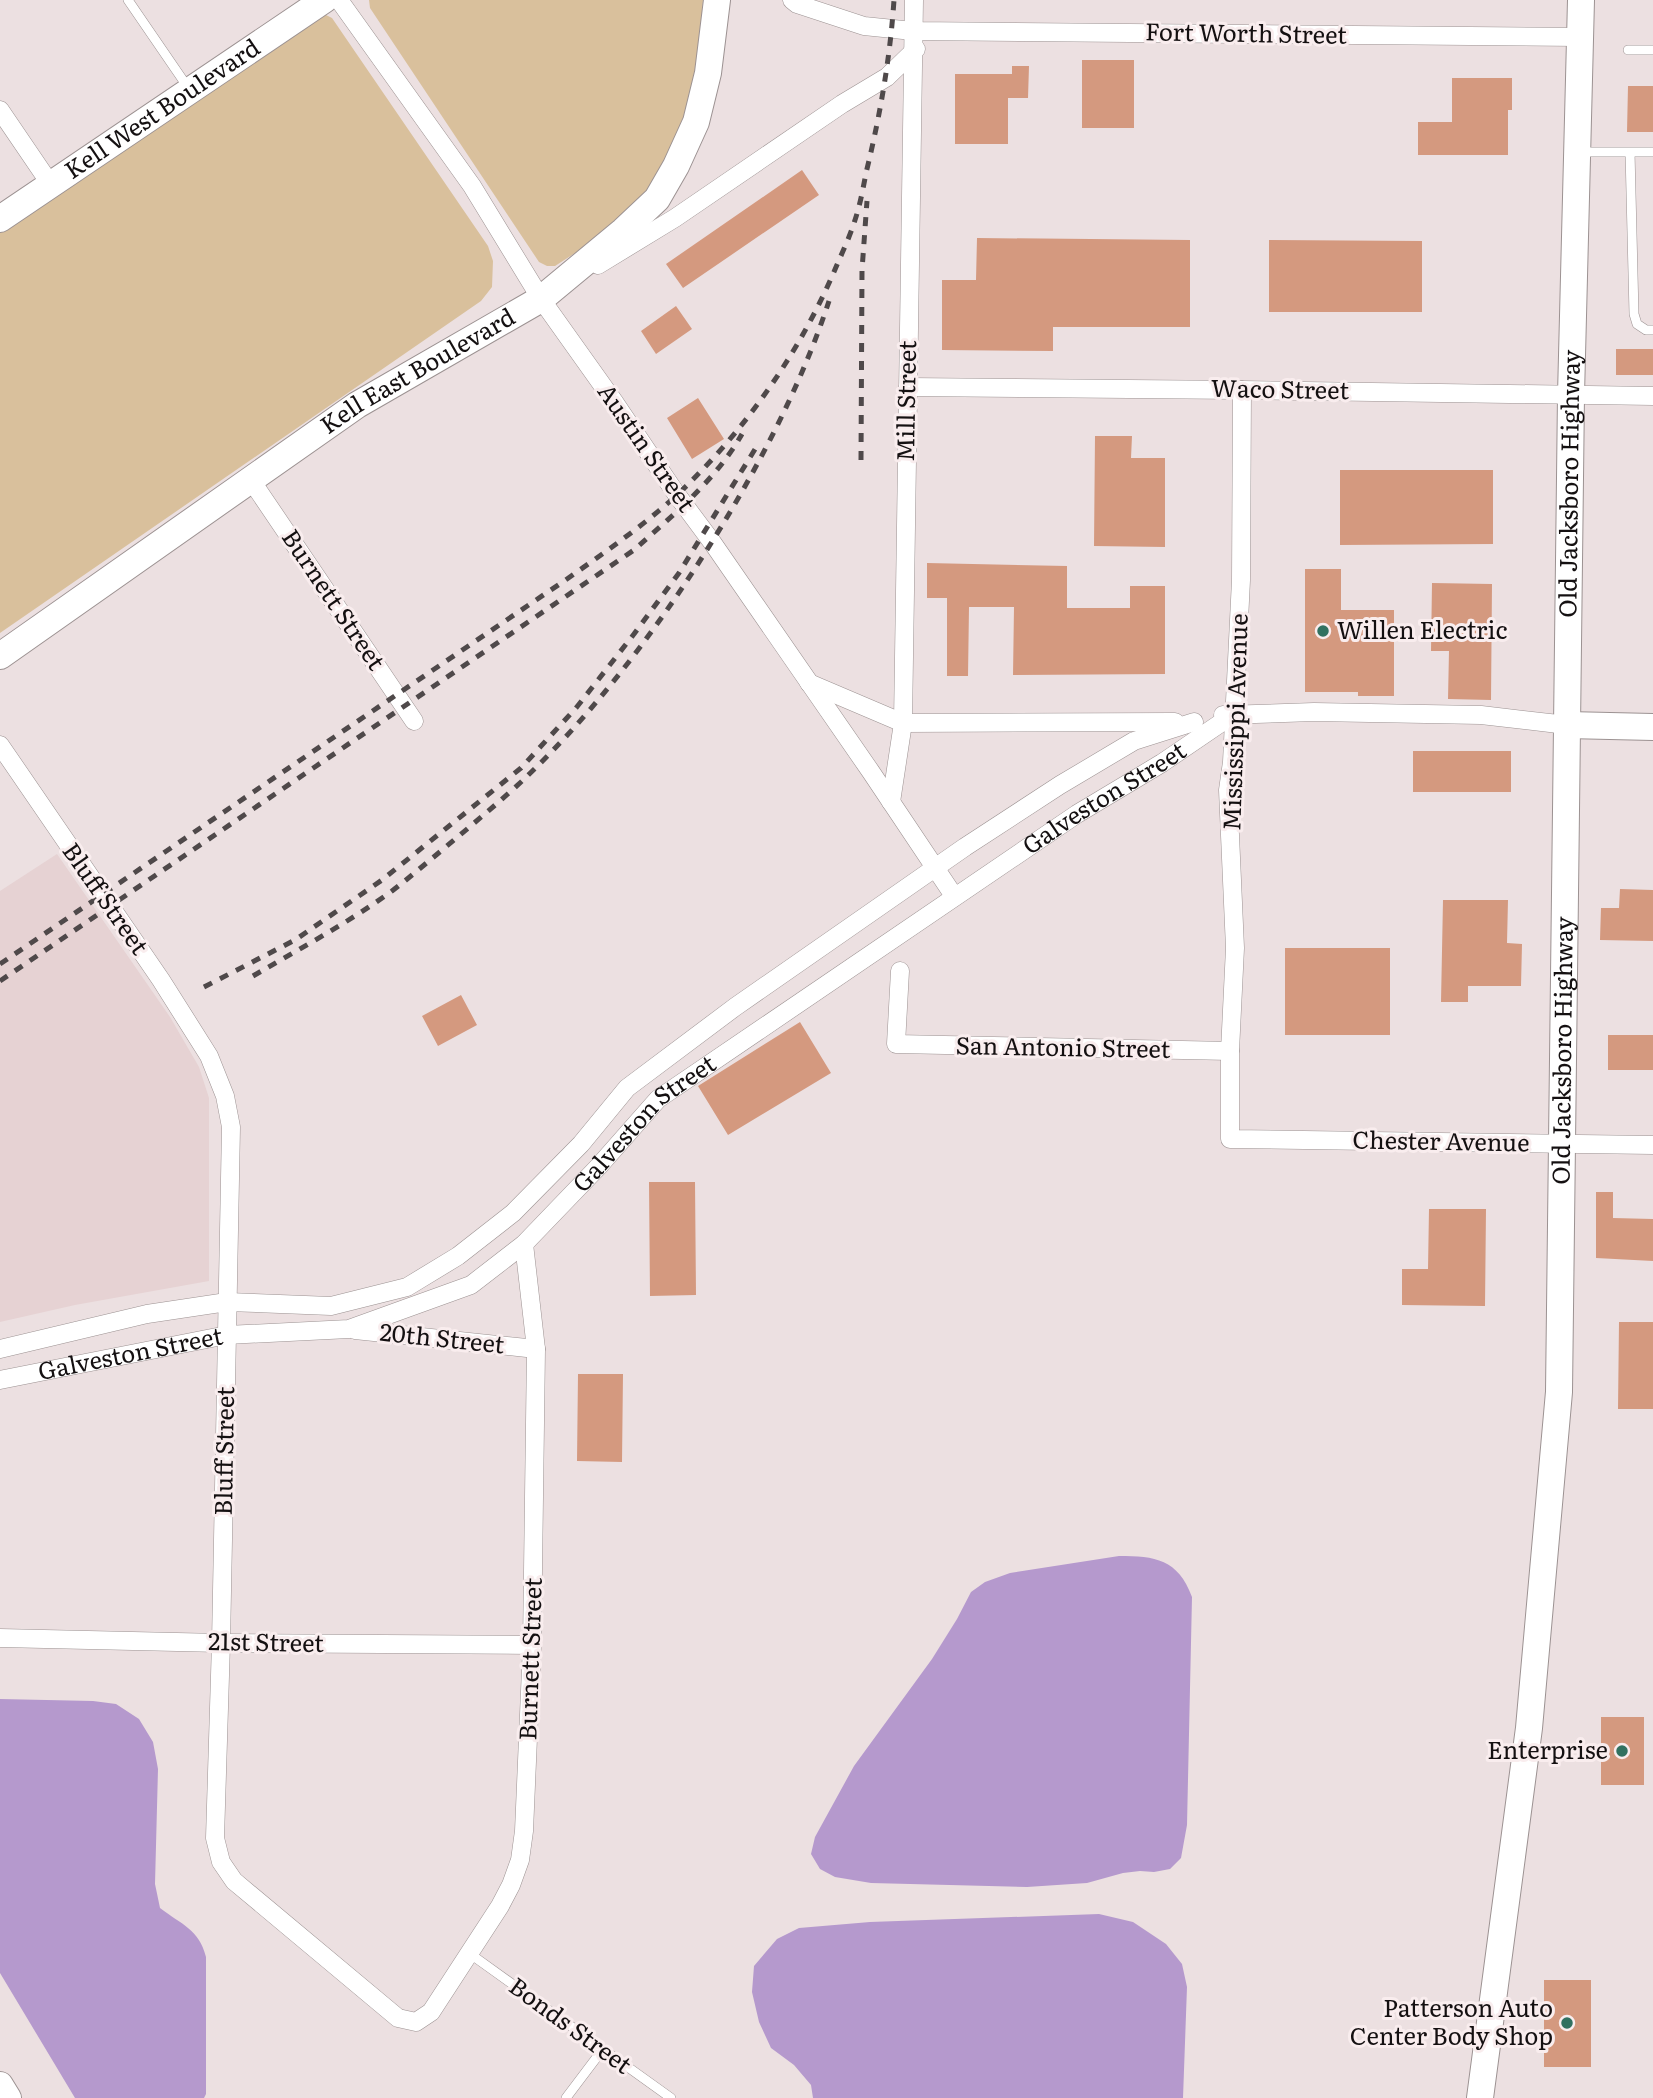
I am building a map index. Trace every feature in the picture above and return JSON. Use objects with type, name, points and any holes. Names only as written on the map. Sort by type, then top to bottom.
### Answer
[{"type":"main road","name":"Kell West Boulevard","points":[[0,219],[324,0]]},
{"type":"main road","name":"Kell East Boulevard","points":[[0,656],[357,405],[541,299],[623,231],[657,199],[696,122],[708,73],[717,0]]},
{"type":"main road","name":"Old Jacksboro Highway","points":[[1480,2098],[1529,1728],[1559,1392],[1572,395],[1581,0]]},
{"type":"main road","name":"Galveston Street","points":[[1567,725],[1653,727]]},
{"type":"main road","points":[[0,2085],[8,2098]]},
{"type":"street","name":"Austin Street","points":[[339,0],[472,186],[541,299],[954,896]]},
{"type":"street","name":"Fort Worth Street","points":[[792,0],[864,26],[913,31],[1580,37]]},
{"type":"street","name":"Mill Street","points":[[891,802],[903,723],[914,0]]},
{"type":"street","points":[[541,299],[675,218],[842,104],[887,77],[920,46],[957,31]]},
{"type":"street","points":[[0,110],[51,185]]},
{"type":"street","name":"Waco Street","points":[[908,387],[1653,396]]},
{"type":"street","name":"Mississippi Avenue","points":[[1230,1139],[1234,948],[1228,790],[1232,762],[1241,580],[1242,390]]},
{"type":"street","name":"Burnett Street","points":[[251,480],[414,721]]},
{"type":"street","name":"Galveston Street","points":[[809,683],[903,723],[1194,722]]},
{"type":"street","name":"Galveston Street","points":[[0,1349],[147,1314],[227,1302],[331,1306],[407,1287],[458,1256],[513,1213],[581,1144],[627,1088],[735,1007],[934,868],[1060,785],[1134,741],[1194,722],[1234,714],[1314,712],[1481,715],[1567,725]]},
{"type":"street","name":"Galveston Street","points":[[0,1380],[226,1335],[349,1329],[471,1285],[524,1244],[599,1166],[658,1099],[954,896],[1234,714]]},
{"type":"street","name":"Bluff Street","points":[[0,745],[161,979],[209,1056],[225,1096],[231,1127],[215,1838],[221,1862],[234,1881],[398,2018]]},
{"type":"street","name":"San Antonio Street","points":[[900,971],[897,1044],[1230,1051]]},
{"type":"street","name":"Chester Avenue","points":[[1230,1139],[1653,1146]]},
{"type":"street","name":"Burnett Street","points":[[398,2018],[416,2022],[430,2012],[512,1885],[520,1860],[524,1831],[533,1645],[536,1349],[524,1244]]},
{"type":"street","name":"20th Street","points":[[349,1329],[536,1349]]},
{"type":"street","name":"21st Street","points":[[0,1638],[533,1645]]},
{"type":"lane","points":[[128,0],[190,90]]},
{"type":"lane","points":[[1628,50],[1653,50]]},
{"type":"lane","points":[[1578,152],[1653,152]]},
{"type":"lane","points":[[1630,152],[1634,314],[1637,324],[1646,330],[1653,330]]},
{"type":"lane","name":"Bonds Street","points":[[469,1953],[671,2098]]},
{"type":"lane","points":[[566,2098],[603,2049]]},
{"type":"shaded area","points":[[369,0],[703,0],[693,97],[655,183],[603,235],[555,266],[539,262],[370,8]]},
{"type":"shaded area","points":[[326,15],[332,18],[488,246],[493,261],[492,287],[481,301],[0,633],[0,230],[315,18]]},
{"type":"shaded area","points":[[57,854],[170,1017],[199,1067],[209,1098],[209,1281],[75,1305],[0,1322],[0,891]]},
{"type":"shaded area","points":[[1119,1556],[1144,1557],[1164,1562],[1180,1575],[1192,1597],[1187,1825],[1181,1858],[1170,1869],[1123,1873],[1087,1883],[1027,1887],[871,1883],[835,1877],[820,1869],[811,1854],[815,1837],[854,1766],[932,1659],[971,1592],[985,1582],[1010,1573]]},
{"type":"shaded area","points":[[0,1699],[116,1704],[139,1719],[153,1742],[158,1769],[155,1884],[160,1908],[194,1934],[206,1957],[204,2098],[75,2098],[0,1973]]},
{"type":"shaded area","points":[[1099,1914],[1133,1922],[1166,1944],[1182,1964],[1187,1987],[1183,2098],[813,2098],[811,2085],[794,2065],[771,2048],[759,2022],[752,1992],[754,1966],[777,1939],[799,1928],[870,1922]]},
{"type":"building","points":[[1082,60],[1134,60],[1134,128],[1082,128]]},
{"type":"building","points":[[1012,66],[1029,66],[1028,98],[1008,98],[1008,144],[955,144],[955,74],[1012,74]]},
{"type":"building","points":[[1452,78],[1512,78],[1512,110],[1508,110],[1508,155],[1418,155],[1418,122],[1452,122]]},
{"type":"building","points":[[1628,86],[1653,86],[1653,132],[1627,132]]},
{"type":"building","points":[[802,170],[819,195],[683,288],[666,264]]},
{"type":"building","points":[[977,238],[1190,240],[1190,327],[1053,327],[1053,351],[942,350],[942,280],[976,280]]},
{"type":"building","points":[[1269,240],[1422,241],[1422,312],[1269,312]]},
{"type":"building","points":[[676,306],[692,329],[656,354],[641,331]]},
{"type":"building","points":[[1616,349],[1653,349],[1653,375],[1616,375]]},
{"type":"building","points":[[698,398],[724,439],[692,459],[667,418]]},
{"type":"building","points":[[1095,436],[1132,436],[1131,458],[1165,458],[1165,547],[1094,546]]},
{"type":"building","points":[[1340,470],[1493,470],[1493,544],[1340,545]]},
{"type":"building","points":[[927,563],[1067,566],[1067,608],[1130,608],[1130,586],[1165,586],[1165,674],[1013,675],[1014,607],[969,607],[968,676],[947,676],[947,598],[927,598]]},
{"type":"building","points":[[1305,569],[1341,569],[1341,610],[1394,610],[1394,696],[1358,696],[1358,692],[1305,692]]},
{"type":"building","points":[[1432,583],[1492,584],[1491,700],[1448,699],[1449,651],[1431,651]]},
{"type":"building","points":[[1413,751],[1511,751],[1511,792],[1413,792]]},
{"type":"building","points":[[1620,889],[1653,890],[1653,941],[1600,940],[1601,908],[1619,908]]},
{"type":"building","points":[[1443,900],[1508,900],[1507,943],[1522,944],[1521,986],[1468,986],[1468,1002],[1441,1002]]},
{"type":"building","points":[[1285,948],[1390,948],[1390,1035],[1285,1035]]},
{"type":"building","points":[[461,995],[477,1025],[438,1046],[422,1016]]},
{"type":"building","points":[[800,1022],[831,1073],[728,1135],[698,1086]]},
{"type":"building","points":[[1608,1035],[1653,1035],[1653,1070],[1608,1070]]},
{"type":"building","points":[[649,1182],[695,1182],[696,1295],[650,1296]]},
{"type":"building","points":[[1596,1192],[1613,1192],[1613,1218],[1653,1219],[1653,1261],[1596,1258]]},
{"type":"building","points":[[1429,1209],[1486,1209],[1485,1306],[1402,1305],[1402,1269],[1428,1269]]},
{"type":"building","points":[[1619,1322],[1653,1322],[1653,1409],[1618,1409]]},
{"type":"building","points":[[578,1374],[623,1374],[622,1462],[577,1461]]},
{"type":"building","name":"Enterprise","points":[[1601,1717],[1644,1717],[1644,1785],[1601,1785]]},
{"type":"building","name":"Patterson Auto Center Body Shop","points":[[1544,1980],[1591,1980],[1591,2067],[1544,2067]]},
{"type":"railway","points":[[0,964],[567,579],[651,517],[703,470],[750,415],[790,356],[825,293],[848,240],[860,203],[880,109],[894,0]]},
{"type":"railway","points":[[861,460],[862,270],[867,201]]},
{"type":"railway","points":[[253,976],[341,925],[398,886],[521,782],[582,719],[665,613],[736,502],[788,404],[829,301]]},
{"type":"railway","points":[[0,981],[634,550],[707,482],[742,434]]},
{"type":"railway","points":[[204,987],[295,940],[382,880],[521,768],[576,708],[679,573],[757,446]]},
{"type":"place","name":"Willen Electric","points":[[1323,631]]},
{"type":"place","name":"Enterprise","points":[[1622,1751]]},
{"type":"place","name":"Patterson Auto Center Body Shop","points":[[1567,2023]]}]
